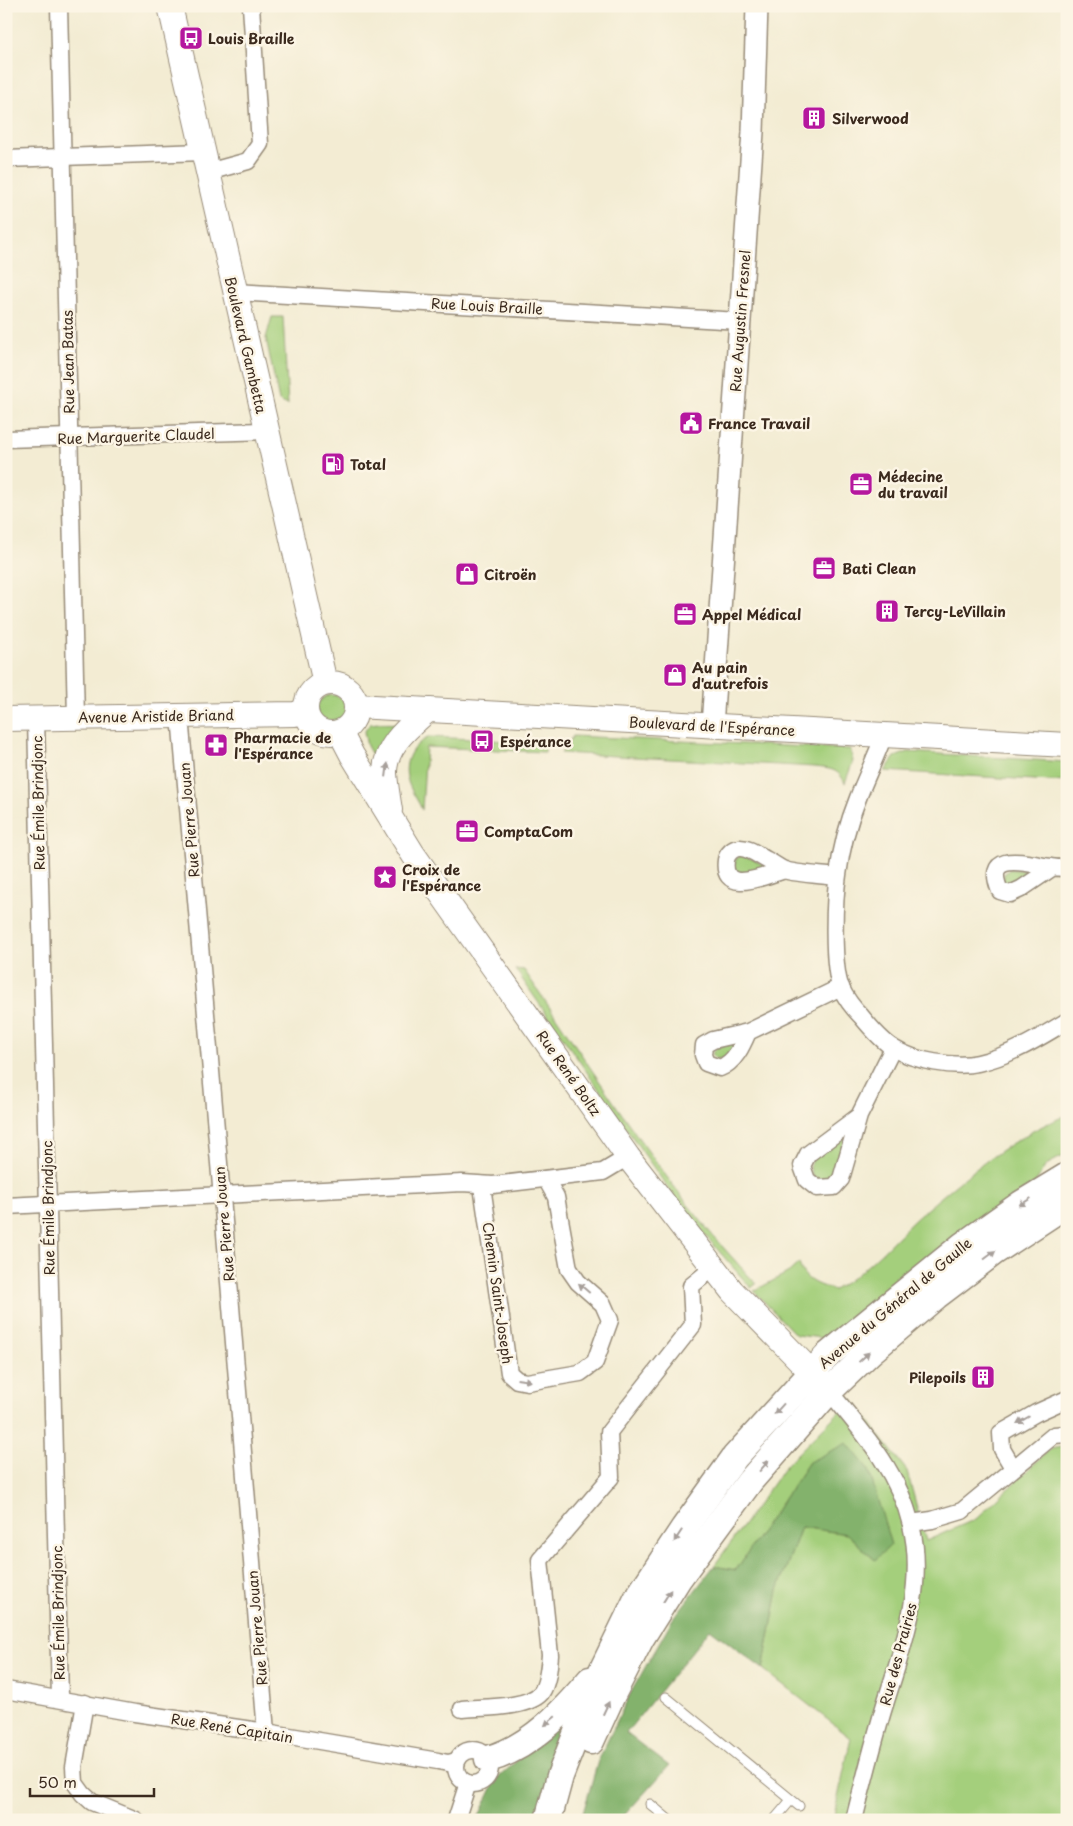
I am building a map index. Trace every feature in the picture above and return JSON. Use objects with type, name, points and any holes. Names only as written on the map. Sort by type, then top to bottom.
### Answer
[{"type":"main road","name":"Boulevard Gambetta","points":[[170,6],[325,683]]},
{"type":"main road","points":[[334,682],[349,690],[354,697],[356,706],[352,722],[340,732],[324,733],[317,730],[307,718],[305,711],[308,696],[318,686],[334,682]]},
{"type":"main road","name":"Boulevard de l'Espérance","points":[[356,706],[1067,746]]},
{"type":"main road","points":[[390,818],[385,772],[391,748],[428,710]]},
{"type":"main road","name":"Avenue Aristide Briand","points":[[6,719],[295,714],[305,711]]},
{"type":"main road","name":"Rue René Boltz","points":[[340,732],[352,755],[413,854],[628,1157],[732,1290],[820,1382]]},
{"type":"main road","name":"Avenue du Général de Gaulle","points":[[565,1820],[576,1780],[595,1732],[641,1638],[678,1579],[820,1382],[828,1355],[963,1245],[1021,1204],[1067,1176]]},
{"type":"main road","name":"Avenue du Général de Gaulle","points":[[548,1820],[560,1776],[596,1681],[637,1599],[684,1528],[735,1457],[820,1382],[870,1352],[936,1296],[994,1252],[1067,1204]]},
{"type":"main road","points":[[488,1759],[502,1755],[523,1744],[566,1707],[607,1660]]},
{"type":"street","name":"Rue Jean Batas","points":[[60,6],[76,718]]},
{"type":"street","points":[[6,159],[62,157],[206,162],[248,161],[260,144],[251,6]]},
{"type":"street","name":"Rue Augustin Fresnel","points":[[712,726],[753,132],[757,6]]},
{"type":"street","name":"Rue Louis Braille","points":[[234,292],[740,321]]},
{"type":"street","name":"Rue Marguerite Claudel","points":[[6,439],[266,431]]},
{"type":"street","name":"Rue Pierre Jouan","points":[[180,716],[266,1732]]},
{"type":"street","name":"Rue Émile Brindjonc","points":[[36,718],[60,1698]]},
{"type":"street","points":[[884,735],[849,826],[837,877],[835,913],[837,964],[841,987],[849,1003],[872,1029],[893,1048],[928,1061],[952,1064],[976,1063],[994,1058],[1025,1046],[1067,1021]]},
{"type":"street","points":[[785,870],[837,877]]},
{"type":"street","points":[[748,1032],[841,987]]},
{"type":"street","points":[[859,1116],[893,1048]]},
{"type":"street","points":[[6,1206],[462,1183],[482,1186],[603,1172],[628,1157]]},
{"type":"street","name":"Chemin Saint-Joseph","points":[[482,1186],[510,1373],[517,1380],[527,1382],[580,1373],[595,1362],[610,1320],[603,1304],[578,1282],[569,1269],[556,1197],[546,1179]]},
{"type":"street","points":[[462,1709],[528,1702],[541,1693],[549,1669],[550,1655],[540,1560],[611,1478],[609,1432],[692,1325],[691,1286],[714,1267]]},
{"type":"street","name":"Rue des Prairies","points":[[820,1382],[878,1452],[895,1482],[911,1523],[915,1542],[914,1590],[908,1623],[869,1757],[854,1820]]},
{"type":"street","points":[[1013,1468],[1002,1449],[1001,1434],[1036,1413],[1067,1399]]},
{"type":"street","points":[[911,1523],[932,1520],[962,1511],[1054,1435],[1067,1434]]},
{"type":"street","name":"Rue René Capitain","points":[[6,1690],[60,1698],[135,1713],[266,1732],[448,1763],[457,1761]]},
{"type":"street","points":[[85,1703],[74,1767],[75,1783],[92,1802],[136,1820]]},
{"type":"street","points":[[472,1750],[481,1753],[488,1759],[489,1770],[484,1780],[474,1784],[468,1783],[459,1777],[456,1767],[457,1761],[463,1754],[472,1750]]},
{"type":"street","points":[[456,1820],[468,1783]]},
{"type":"lane","points":[[666,1696],[798,1806]]},
{"type":"lane","points":[[774,1820],[791,1800]]},
{"type":"lane","points":[[650,1804],[669,1820]]},
{"type":"green space","points":[[272,317],[283,317],[288,405],[279,401],[266,338]]},
{"type":"green space","points":[[332,695],[338,696],[346,704],[346,716],[338,724],[332,725],[326,724],[318,716],[317,710],[318,704],[326,696]]},
{"type":"green space","points":[[370,724],[401,724],[378,765],[367,746],[364,732]]},
{"type":"green space","points":[[573,736],[850,749],[853,761],[845,783],[836,772],[815,767],[561,753]]},
{"type":"green space","points":[[430,737],[473,739],[473,744],[490,745],[490,740],[545,743],[545,752],[426,747],[422,810],[412,792],[406,773],[408,758],[412,751],[417,745]]},
{"type":"green space","points":[[908,752],[1067,762],[1067,782],[885,771],[895,757]]},
{"type":"green space","points":[[741,855],[765,866],[751,873],[738,874],[733,868],[736,859]]},
{"type":"green space","points":[[1010,869],[1034,872],[1010,887],[1003,882],[1004,874]]},
{"type":"green space","points":[[515,969],[524,970],[663,1172],[713,1236],[756,1284],[751,1288],[672,1194]]},
{"type":"green space","points":[[738,1041],[726,1058],[716,1059],[712,1054],[717,1047]]},
{"type":"green space","points":[[1067,1115],[1067,1154],[1046,1165],[1034,1185],[844,1328],[823,1338],[796,1335],[754,1291],[789,1272],[799,1263],[808,1278],[817,1284],[834,1290],[872,1262],[916,1218],[976,1169],[1026,1135]]},
{"type":"green space","points":[[842,1138],[845,1139],[837,1172],[831,1181],[819,1180],[812,1176],[810,1167],[813,1159]]},
{"type":"green space","points":[[852,1399],[907,1471],[926,1541],[976,1519],[1050,1449],[1067,1446],[1067,1820],[833,1820],[851,1738],[763,1669],[778,1590],[801,1527],[847,1534],[875,1560],[809,1462],[736,1570],[714,1566],[787,1464]]},
{"type":"green space","points":[[847,1443],[869,1470],[891,1545],[875,1560],[847,1534],[801,1527],[778,1590],[763,1669],[710,1629],[626,1733],[669,1766],[620,1820],[581,1820],[598,1761],[630,1694],[672,1620],[714,1566],[736,1570],[809,1462]]},
{"type":"green space","points":[[559,1721],[567,1723],[539,1820],[477,1820],[496,1780]]},
{"type":"place","name":"Louis Braille","points":[[191,38]]},
{"type":"place","name":"Silverwood","points":[[814,118]]},
{"type":"place","name":"France Travail","points":[[691,423]]},
{"type":"place","name":"Total","points":[[333,464]]},
{"type":"place","name":"Médecine du travail","points":[[861,484]]},
{"type":"place","name":"Bati Clean","points":[[824,568]]},
{"type":"place","name":"Citroën","points":[[467,574]]},
{"type":"place","name":"Tercy-LeVillain","points":[[887,611]]},
{"type":"place","name":"Appel Médical","points":[[685,614]]},
{"type":"place","name":"Au pain d'autrefois","points":[[675,675]]},
{"type":"place","name":"Espérance","points":[[482,741]]},
{"type":"place","name":"Pharmacie de l'Espérance","points":[[216,745]]},
{"type":"place","name":"ComptaCom","points":[[467,831]]},
{"type":"place","name":"Croix de l'Espérance","points":[[385,877]]},
{"type":"place","name":"Pilepoils","points":[[983,1377]]}]
